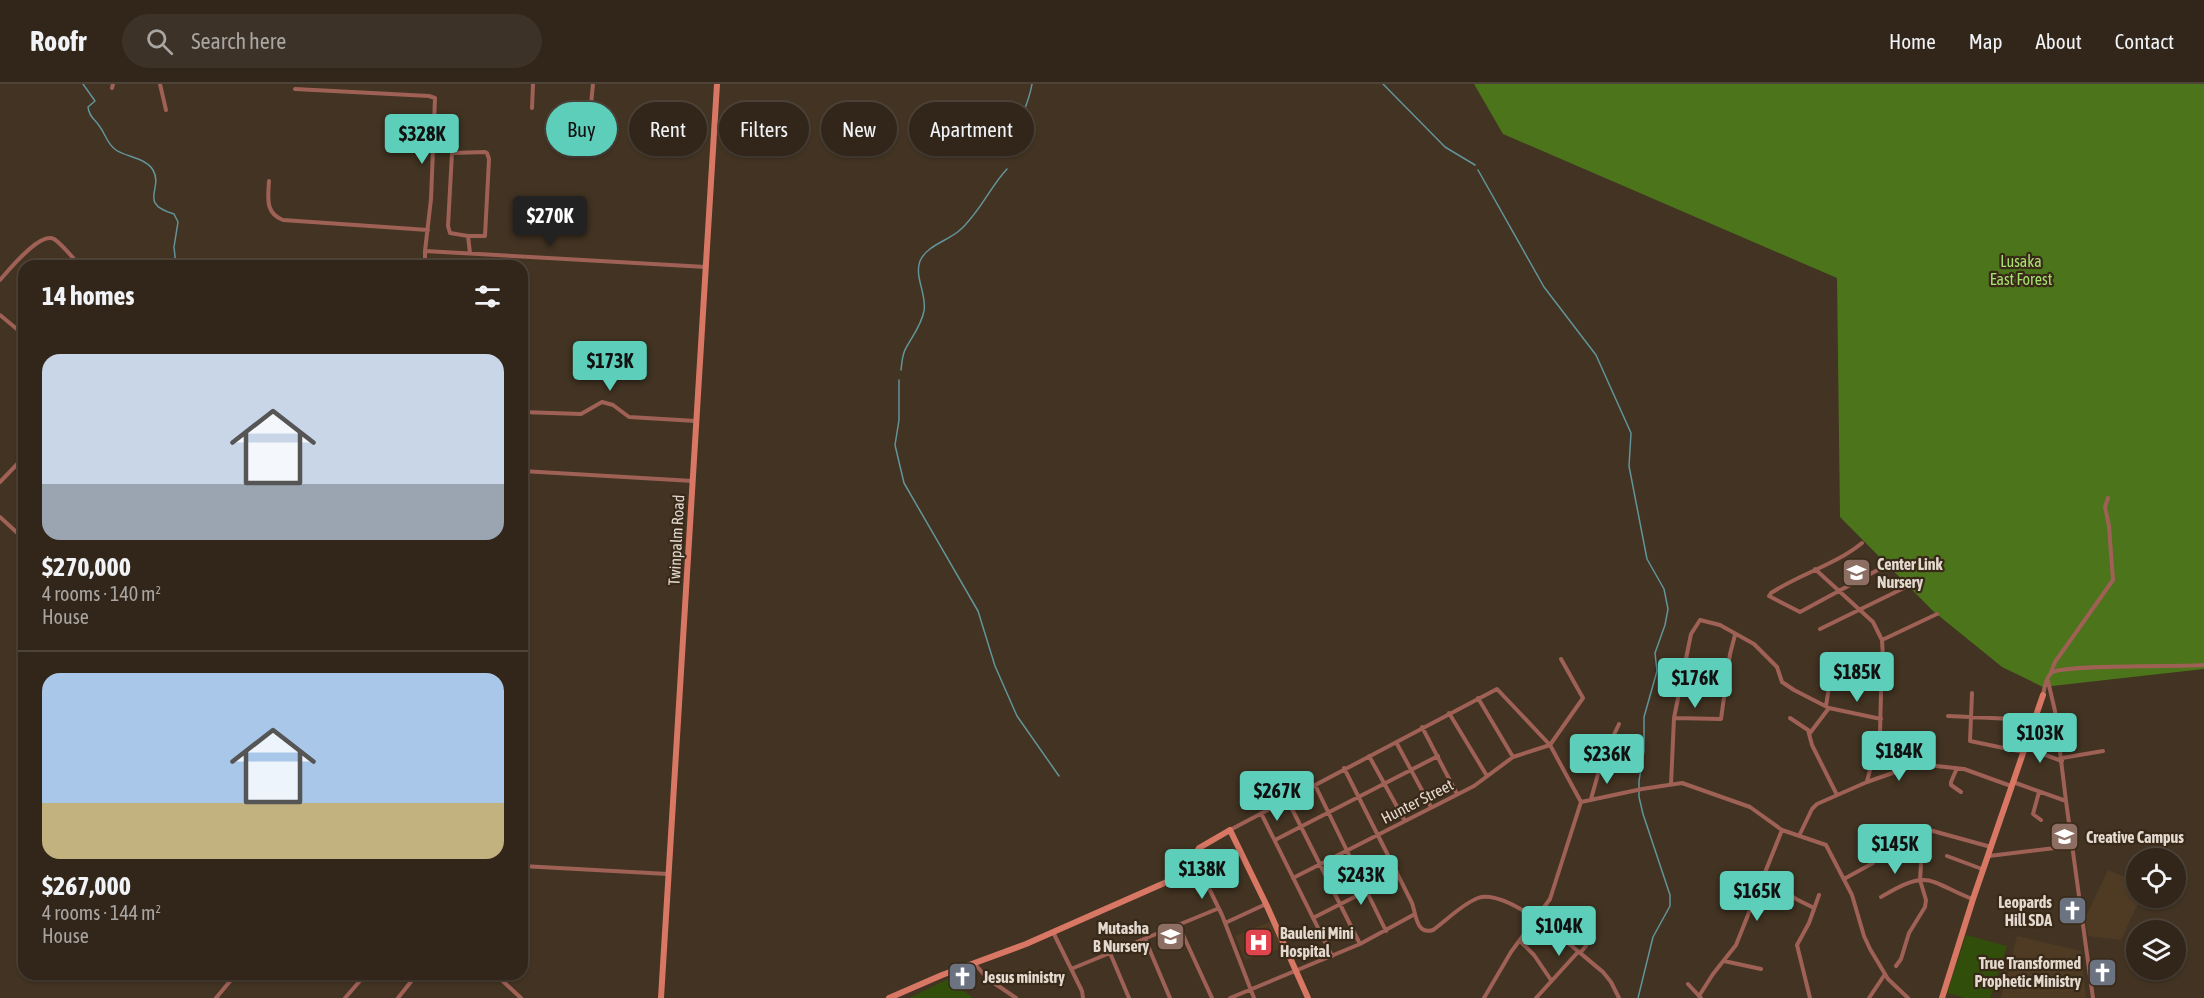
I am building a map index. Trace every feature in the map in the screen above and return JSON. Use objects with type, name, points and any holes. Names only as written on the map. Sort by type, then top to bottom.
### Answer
[{"type":"main road","name":"Twinpalm Road","points":[[661,998],[717,84]]},
{"type":"main road","points":[[1942,998],[1973,899],[2043,695]]},
{"type":"main road","points":[[889,998],[1053,933],[1178,877],[1194,865],[1195,855],[1199,848],[1230,830],[1308,998]]},
{"type":"street","points":[[160,84],[166,110]]},
{"type":"street","points":[[532,108],[533,84]]},
{"type":"street","points":[[591,102],[593,84]]},
{"type":"street","points":[[295,89],[435,98],[425,260]]},
{"type":"street","points":[[485,152],[488,153],[489,159],[485,236],[468,236],[450,233],[452,153],[485,152]]},
{"type":"street","points":[[269,182],[268,206],[274,216],[283,220],[428,230]]},
{"type":"street","points":[[468,236],[470,253]]},
{"type":"street","points":[[19,260],[37,242],[47,237],[54,239],[74,260]]},
{"type":"street","points":[[425,251],[706,267]]},
{"type":"street","points":[[0,280],[18,262]]},
{"type":"street","points":[[0,315],[18,330]]},
{"type":"street","points":[[528,412],[581,414],[602,402],[613,405],[625,415],[633,418],[696,421]]},
{"type":"street","points":[[0,482],[18,464]]},
{"type":"street","points":[[528,471],[693,481]]},
{"type":"street","points":[[2043,695],[2055,662],[2113,580],[2109,526],[2105,507],[2108,498]]},
{"type":"street","points":[[0,517],[18,534]]},
{"type":"street","points":[[1862,543],[1848,554],[1791,580],[1769,596],[1800,612],[1885,566]]},
{"type":"street","points":[[1815,569],[1874,622],[1882,640],[1884,670],[1880,734],[1867,782]]},
{"type":"street","points":[[1820,629],[1908,586]]},
{"type":"street","points":[[1882,640],[1937,614]]},
{"type":"street","points":[[1671,784],[1674,718],[1690,639],[1700,620],[1720,625],[1756,646],[1776,667],[1784,684],[1827,707],[1881,719]]},
{"type":"street","points":[[1674,718],[1721,719],[1730,654],[1735,635]]},
{"type":"street","points":[[1551,745],[1583,698],[1561,659]]},
{"type":"street","points":[[1810,733],[1827,707],[1833,661]]},
{"type":"street","points":[[2051,672],[2084,668],[2204,665]]},
{"type":"street","points":[[2048,681],[2062,759],[2093,998]]},
{"type":"street","points":[[1230,830],[1497,689],[1551,745],[1581,802],[1553,891],[1485,996],[1490,998]]},
{"type":"street","points":[[1972,693],[1970,741],[2062,759],[2103,752]]},
{"type":"street","points":[[1478,698],[1514,757]]},
{"type":"street","points":[[1449,713],[1487,776]]},
{"type":"street","points":[[1948,716],[2013,719],[2033,723]]},
{"type":"street","points":[[1790,718],[1806,727],[1810,733],[1812,745],[1837,795]]},
{"type":"street","points":[[1591,799],[1602,760],[1619,724]]},
{"type":"street","points":[[1422,727],[1457,794]]},
{"type":"street","points":[[1396,742],[1431,808]]},
{"type":"street","name":"Hunter Street","points":[[1293,878],[1474,786],[1514,757],[1551,745]]},
{"type":"street","points":[[1369,756],[1405,821]]},
{"type":"street","points":[[1275,840],[1438,756]]},
{"type":"street","points":[[1799,836],[1815,806],[1867,782],[1914,765],[1957,768],[2066,801]]},
{"type":"street","points":[[1344,768],[1412,903],[1420,927],[1431,931],[1476,899],[1488,897],[1498,899],[1537,919],[1579,952],[1607,976],[1619,998]]},
{"type":"street","points":[[1957,768],[1951,782],[1961,792]]},
{"type":"street","points":[[1315,784],[1386,930]]},
{"type":"street","points":[[1581,802],[1639,789],[1686,784],[1750,807],[1782,830],[1826,845],[1852,895],[1866,941],[1885,974],[1908,998]]},
{"type":"street","points":[[2038,792],[2033,814],[2041,820]]},
{"type":"street","points":[[1287,799],[1360,944]]},
{"type":"street","points":[[1261,813],[1332,956]]},
{"type":"street","points":[[1688,984],[1700,997],[1713,974],[1733,950],[1782,830]]},
{"type":"street","points":[[1932,831],[1992,848]]},
{"type":"street","points":[[1844,879],[1873,863],[1879,846],[1896,849]]},
{"type":"street","points":[[1989,856],[2072,846]]},
{"type":"street","points":[[1947,856],[1983,870]]},
{"type":"street","points":[[1896,966],[1904,953],[1909,933],[1925,907],[1926,900],[1920,880],[1921,864]]},
{"type":"street","points":[[1194,865],[1200,870],[1225,923],[1254,998]]},
{"type":"street","points":[[528,866],[669,874]]},
{"type":"street","points":[[1313,918],[1368,890],[1397,872]]},
{"type":"street","points":[[1881,897],[1900,885],[1931,880],[1957,894],[1973,899]]},
{"type":"street","points":[[1773,884],[1814,908]]},
{"type":"street","points":[[1810,998],[1797,945],[1809,923],[1819,895]]},
{"type":"street","points":[[1225,923],[1266,904]]},
{"type":"street","points":[[1071,969],[1217,909]]},
{"type":"street","points":[[1536,998],[1586,946],[1581,935],[1576,909]]},
{"type":"street","points":[[1230,998],[1360,944],[1415,914]]},
{"type":"street","points":[[1178,924],[1212,998]]},
{"type":"street","points":[[1053,933],[1082,991],[1083,998]]},
{"type":"street","points":[[1145,939],[1170,998]]},
{"type":"street","points":[[1520,941],[1534,955],[1551,980]]},
{"type":"street","points":[[1110,953],[1129,998]]},
{"type":"street","points":[[1724,962],[1761,969]]},
{"type":"street","points":[[974,963],[988,979],[1016,998]]},
{"type":"street","points":[[1869,998],[1885,974]]},
{"type":"street","points":[[216,998],[231,980]]},
{"type":"street","points":[[345,998],[361,980]]},
{"type":"street","points":[[398,998],[412,980]]},
{"type":"street","points":[[502,980],[521,998]]},
{"type":"shaded area","points":[[2108,870],[2126,878],[2126,908],[2136,908],[2130,920],[2126,920],[2126,929],[2121,940],[2088,936],[2085,918]]},
{"type":"shaded area","name":"Bauleni Mini Hospital","points":[[1272,921],[1283,948],[1245,960],[1235,936]]},
{"type":"shaded area","points":[[2017,936],[2081,951],[2086,998],[2001,998]]},
{"type":"green space","name":"Lusaka East Forest","points":[[1474,84],[2204,84],[2204,669],[2043,687],[2002,667],[1933,611],[1840,517],[1837,278],[1503,134]]},
{"type":"green space","points":[[1966,935],[2007,946],[1990,998],[1965,998],[1947,993]]},
{"type":"green space","points":[[948,979],[973,998],[909,998]]},
{"type":"waterway","points":[[83,84],[95,101],[88,107],[90,113],[111,145],[116,150],[141,160],[153,170],[156,177],[154,200],[163,210],[174,214],[178,222],[174,247],[175,260]]},
{"type":"waterway","points":[[1027,102],[1032,84]]},
{"type":"waterway","points":[[1383,84],[1445,147],[1475,165]]},
{"type":"waterway","points":[[901,370],[905,350],[919,326],[924,311],[919,273],[920,261],[928,251],[955,234],[967,223],[1007,169]]},
{"type":"waterway","points":[[1478,170],[1544,287],[1596,355],[1631,433],[1629,466],[1647,559],[1664,589],[1668,609],[1655,653],[1657,671],[1644,717],[1644,751],[1639,797],[1670,895],[1670,906],[1653,937],[1638,998]]},
{"type":"waterway","points":[[899,380],[899,420],[895,445],[904,483],[978,611],[995,666],[1017,716],[1059,776]]},
{"type":"place","name":"Center Link Nursery","points":[[1856,573]]},
{"type":"place","name":"Creative Campus","points":[[2065,837]]},
{"type":"place","name":"Leopards Hill SDA","points":[[2073,911]]},
{"type":"place","name":"Mutasha B Nursery","points":[[1170,937]]},
{"type":"place","name":"Bauleni Mini Hospital","points":[[1259,942]]},
{"type":"place","name":"True Transformed Prophetic Ministry","points":[[2102,972]]},
{"type":"place","name":"Jesus ministry","points":[[962,977]]}]
